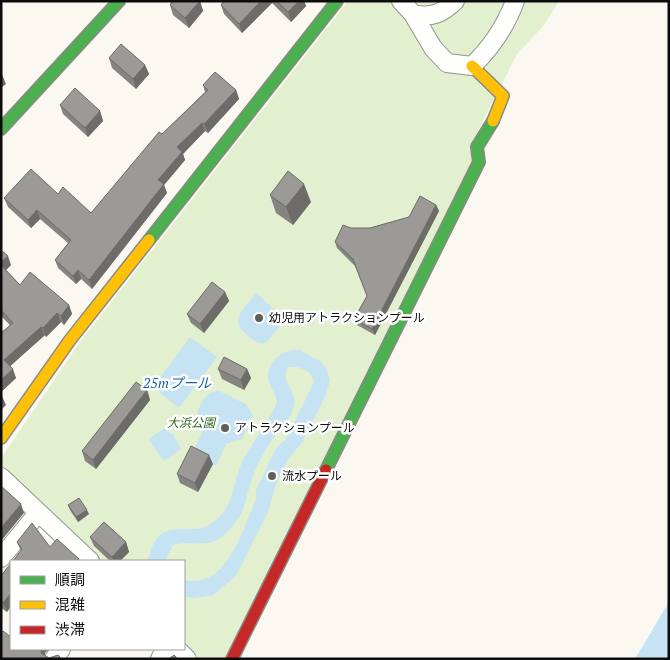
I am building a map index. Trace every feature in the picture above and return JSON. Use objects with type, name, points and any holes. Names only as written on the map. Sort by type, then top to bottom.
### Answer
[{"type":"street","points":[[1,129],[119,1]]},
{"type":"street","points":[[1,438],[70,340],[337,1]]},
{"type":"street","points":[[407,7],[426,16],[437,14],[455,1]]},
{"type":"street","points":[[472,66],[482,57],[499,33],[515,1]]},
{"type":"street","points":[[232,659],[479,162],[477,147],[492,125],[503,96],[472,66],[447,63],[434,48],[407,7]]},
{"type":"street","points":[[1,477],[89,560]]},
{"type":"street","points":[[1,558],[38,513]]},
{"type":"street","points":[[178,650],[187,659]]},
{"type":"green space","name":"大浜公園","points":[[348,1],[559,1],[545,24],[517,54],[470,146],[473,162],[227,659],[197,659],[185,647],[185,560],[95,560],[2,469],[2,457],[80,342]]},
{"type":"water","name":"幼児用アトラクションプール","points":[[256,293],[281,315],[281,325],[266,343],[254,341],[242,330],[238,320],[243,309]]},
{"type":"water","name":"25mプール","points":[[190,337],[217,357],[179,408],[153,387]]},
{"type":"water","name":"流水プール","points":[[300,350],[320,361],[327,369],[330,381],[325,397],[303,441],[287,461],[275,487],[269,510],[236,576],[213,595],[194,598],[185,597],[185,580],[199,580],[212,576],[231,555],[256,500],[256,490],[276,448],[286,439],[314,382],[311,374],[301,368],[288,367],[286,377],[294,399],[292,411],[261,458],[243,509],[232,527],[215,541],[173,545],[166,560],[148,560],[153,545],[159,535],[167,531],[205,527],[215,521],[226,508],[242,462],[277,403],[268,378],[268,372],[273,362],[287,352]]},
{"type":"water","name":"アトラクションプール","points":[[219,391],[246,404],[253,415],[242,439],[226,444],[216,466],[192,453],[202,433],[197,419],[199,408],[207,396]]},
{"type":"water","points":[[166,427],[173,434],[181,449],[164,461],[148,439]]},
{"type":"water","points":[[669,602],[669,659],[635,659]]},
{"type":"building","points":[[173,1],[200,1],[185,18],[170,5]]},
{"type":"building","points":[[224,1],[261,1],[239,24],[221,5]]},
{"type":"building","points":[[277,1],[299,1],[288,12]]},
{"type":"building","points":[[121,44],[145,65],[133,79],[109,58]]},
{"type":"building","points":[[215,72],[236,90],[204,124],[202,123],[177,147],[182,152],[158,180],[164,184],[89,280],[78,270],[73,276],[55,260],[71,240],[37,210],[28,220],[4,198],[31,169],[58,194],[63,187],[91,213],[159,132],[162,134],[208,90],[203,85]]},
{"type":"building","points":[[75,88],[100,111],[85,128],[60,105]]},
{"type":"building","points":[[288,171],[304,184],[286,207],[270,195]]},
{"type":"building","points":[[420,196],[436,205],[372,329],[354,319],[367,296],[353,259],[335,242],[343,225],[351,228],[370,228],[409,217]]},
{"type":"building","points":[[1,250],[8,256],[1,262]]},
{"type":"building","points":[[1,265],[20,285],[30,272],[69,305],[61,316],[57,313],[43,328],[41,327],[4,360],[13,369],[1,380],[1,333],[13,323],[1,310]]},
{"type":"building","points":[[212,282],[225,292],[200,324],[187,314]]},
{"type":"building","points":[[224,357],[247,369],[241,380],[218,369]]},
{"type":"building","points":[[136,382],[147,390],[93,460],[82,451]]},
{"type":"building","points":[[191,446],[209,455],[195,483],[177,474]]},
{"type":"building","points":[[1,486],[21,504],[1,528]]},
{"type":"building","points":[[79,498],[87,510],[76,517],[68,505]]},
{"type":"building","points":[[104,522],[126,542],[112,557],[90,537]]},
{"type":"building","points":[[32,523],[50,547],[57,539],[79,559],[14,560],[22,549],[17,542]]},
{"type":"building","points":[[10,564],[10,594],[3,603],[1,601],[1,576]]},
{"type":"building","points":[[3,631],[10,636],[10,650],[41,650],[41,653],[49,658],[58,655],[62,659],[1,659],[1,633]]},
{"type":"building","points":[[174,655],[178,659],[169,659]]},
{"type":"traffic: fast","points":[[1,129],[119,1]]},
{"type":"traffic: fast","points":[[149,240],[337,1]]},
{"type":"traffic: fast","points":[[326,470],[479,162],[477,147],[493,121]]},
{"type":"traffic: slow","points":[[472,66],[503,96],[493,121]]},
{"type":"traffic: slow","points":[[1,438],[70,340],[149,240]]},
{"type":"traffic: jam","points":[[232,659],[326,470]]},
{"type":"place","name":"幼児用アトラクションプール","points":[[259,318]]},
{"type":"place","name":"アトラクションプール","points":[[225,428]]},
{"type":"place","name":"流水プール","points":[[272,476]]}]
